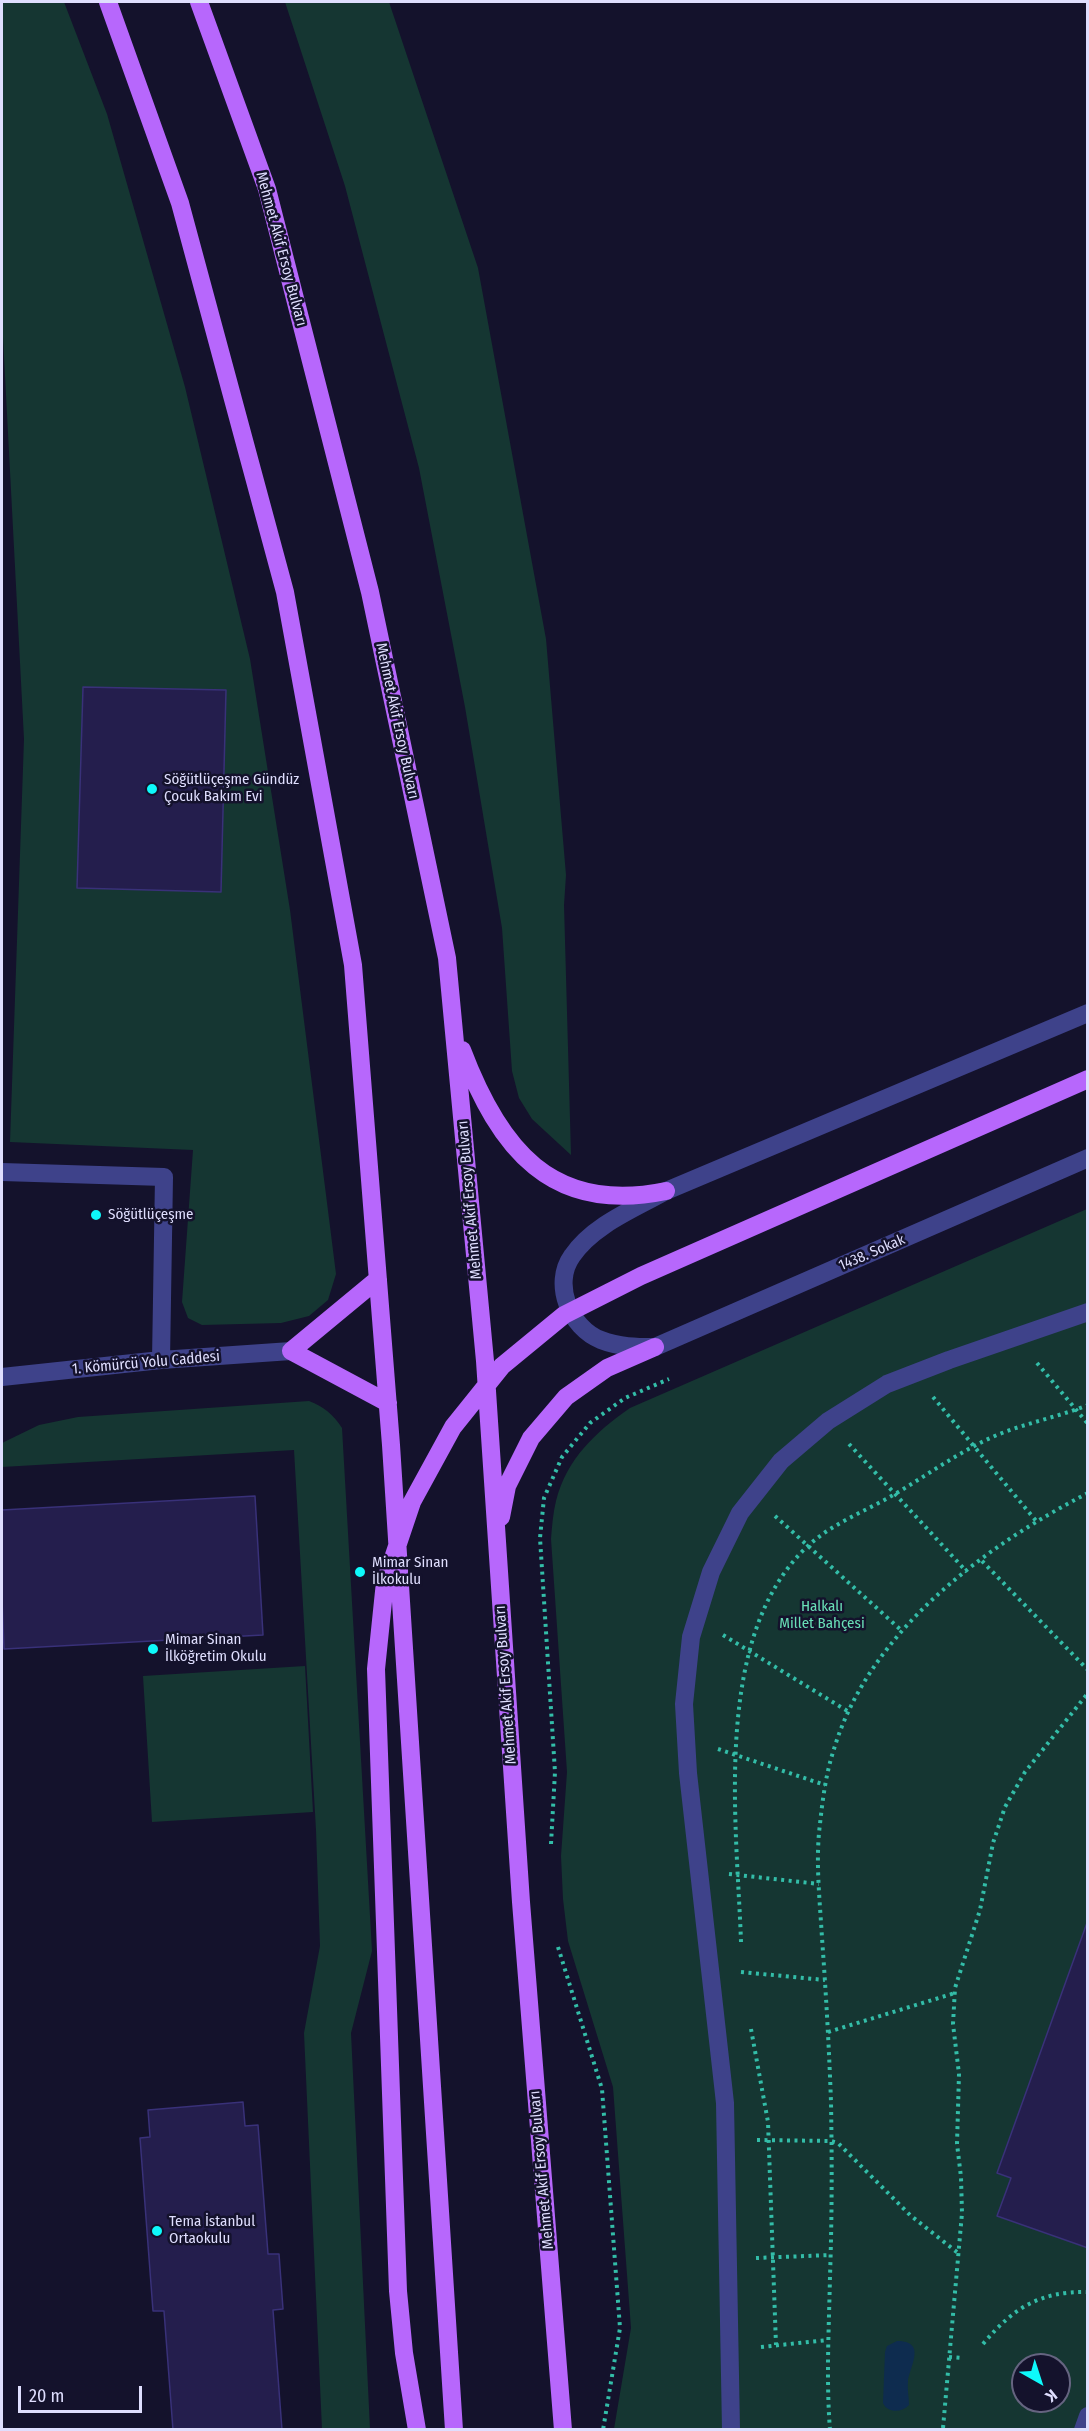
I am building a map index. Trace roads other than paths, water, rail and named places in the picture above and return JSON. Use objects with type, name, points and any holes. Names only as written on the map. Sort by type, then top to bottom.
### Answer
[{"type":"main road","points":[[108,2],[180,203],[285,592],[353,965],[388,1403],[454,2430]]},
{"type":"main road","name":"Mehmet Akif Ersoy Bulvarı","points":[[199,2],[267,189],[367,581],[447,958],[485,1361],[520,1902],[562,2430]]},
{"type":"main road","points":[[453,1021],[462,1051],[484,1102],[511,1143],[528,1162],[547,1177],[595,1193],[642,1196],[666,1191]]},
{"type":"main road","points":[[417,2430],[404,2353],[398,2291],[375,1669],[385,1582],[412,1502],[453,1427],[502,1366],[564,1315],[640,1276],[1088,1079]]},
{"type":"main road","points":[[378,1279],[291,1351],[388,1403]]},
{"type":"main road","points":[[496,1540],[507,1486],[531,1438],[566,1397],[574,1391],[607,1368],[655,1347]]},
{"type":"street","points":[[655,1347],[627,1347],[599,1340],[579,1325],[567,1305],[563,1281],[571,1257],[589,1238],[610,1222],[666,1191],[1088,1013]]},
{"type":"street","name":"1438. Sokak","points":[[655,1347],[1088,1158]]},
{"type":"street","points":[[2,1172],[164,1177],[161,1360]]},
{"type":"street","points":[[731,2430],[726,2140],[721,2059],[687,1773],[684,1704],[691,1637],[711,1572],[740,1513],[753,1496],[781,1461],[828,1421],[887,1384],[1088,1312]]},
{"type":"street","name":"1. Kömürcü Yolu Caddesi","points":[[2,1377],[161,1360],[291,1351]]},
{"type":"street","points":[[1083,2430],[1088,2416]]},
{"type":"water","points":[[897,2341],[912,2345],[914,2355],[908,2381],[909,2405],[895,2411],[888,2409],[883,2403],[885,2352],[887,2346]]},
{"type":"place","name":"Söğütlüçeşme Gündüz Çocuk Bakım Evi","points":[[152,789]]},
{"type":"place","name":"Söğütlüçeşme","points":[[96,1215]]},
{"type":"place","name":"Mimar Sinan İlkokulu","points":[[360,1572]]},
{"type":"place","name":"Mimar Sinan İlköğretim Okulu","points":[[153,1649]]},
{"type":"place","name":"Tema İstanbul Ortaokulu","points":[[157,2231]]},
{"type":"park label","name":"Halkalı Millet Bahçesi","points":[[822,1616]]}]
